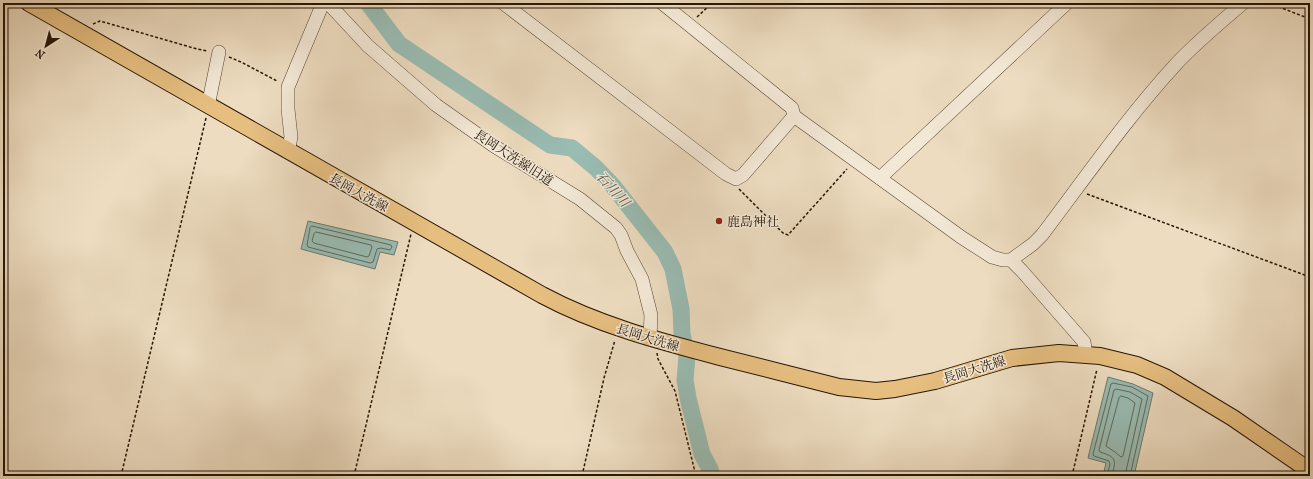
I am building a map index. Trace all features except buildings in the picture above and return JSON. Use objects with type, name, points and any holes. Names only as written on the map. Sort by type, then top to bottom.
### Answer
[{"type":"main road","name":"長岡大洗線","points":[[28,3],[288,152],[562,306],[618,328],[655,340],[839,387],[876,391],[917,386],[1012,358],[1059,353],[1093,355],[1137,365],[1165,377],[1233,418],[1310,471]]},
{"type":"street","points":[[288,152],[290,137],[288,87],[322,3]]},
{"type":"street","name":"長岡大洗線旧道","points":[[328,3],[368,46],[436,105],[494,146],[580,200],[616,228],[621,235],[627,251],[642,279],[655,340]]},
{"type":"street","points":[[504,3],[726,174],[736,179],[743,175],[794,116]]},
{"type":"street","points":[[662,3],[792,108],[794,116],[961,237],[992,257],[1016,265],[1084,342],[1093,355]]},
{"type":"street","points":[[880,178],[1067,3]]},
{"type":"street","points":[[1016,265],[1032,244],[1042,235],[1144,101],[1178,61],[1213,28],[1244,3]]},
{"type":"street","points":[[208,106],[219,52]]},
{"type":"path","points":[[3,8],[4,3]]},
{"type":"path","points":[[689,24],[712,3]]},
{"type":"path","points":[[1269,3],[1310,19]]},
{"type":"path","points":[[81,33],[100,21],[197,49],[219,52],[288,87]]},
{"type":"path","points":[[121,476],[208,106]]},
{"type":"path","points":[[736,179],[740,191],[783,233],[788,235],[855,160]]},
{"type":"path","points":[[1085,193],[1310,277]]},
{"type":"path","points":[[354,476],[409,241],[415,223]]},
{"type":"path","points":[[582,476],[604,378],[618,328]]},
{"type":"path","points":[[655,340],[658,359],[676,391],[696,476]]},
{"type":"path","points":[[1072,476],[1093,355]]},
{"type":"water","points":[[308,221],[398,242],[394,255],[380,252],[375,269],[301,249]]},
{"type":"water","points":[[1108,377],[1133,384],[1153,393],[1134,476],[1103,476],[1106,463],[1088,458]]},
{"type":"waterway","name":"石川川","points":[[368,3],[399,44],[550,145],[572,148],[596,168],[613,186],[665,252],[673,269],[681,309],[682,334],[687,356],[685,380],[688,398],[702,454],[712,476]]},
{"type":"place","name":"鹿島神社","points":[[719,221]]}]
